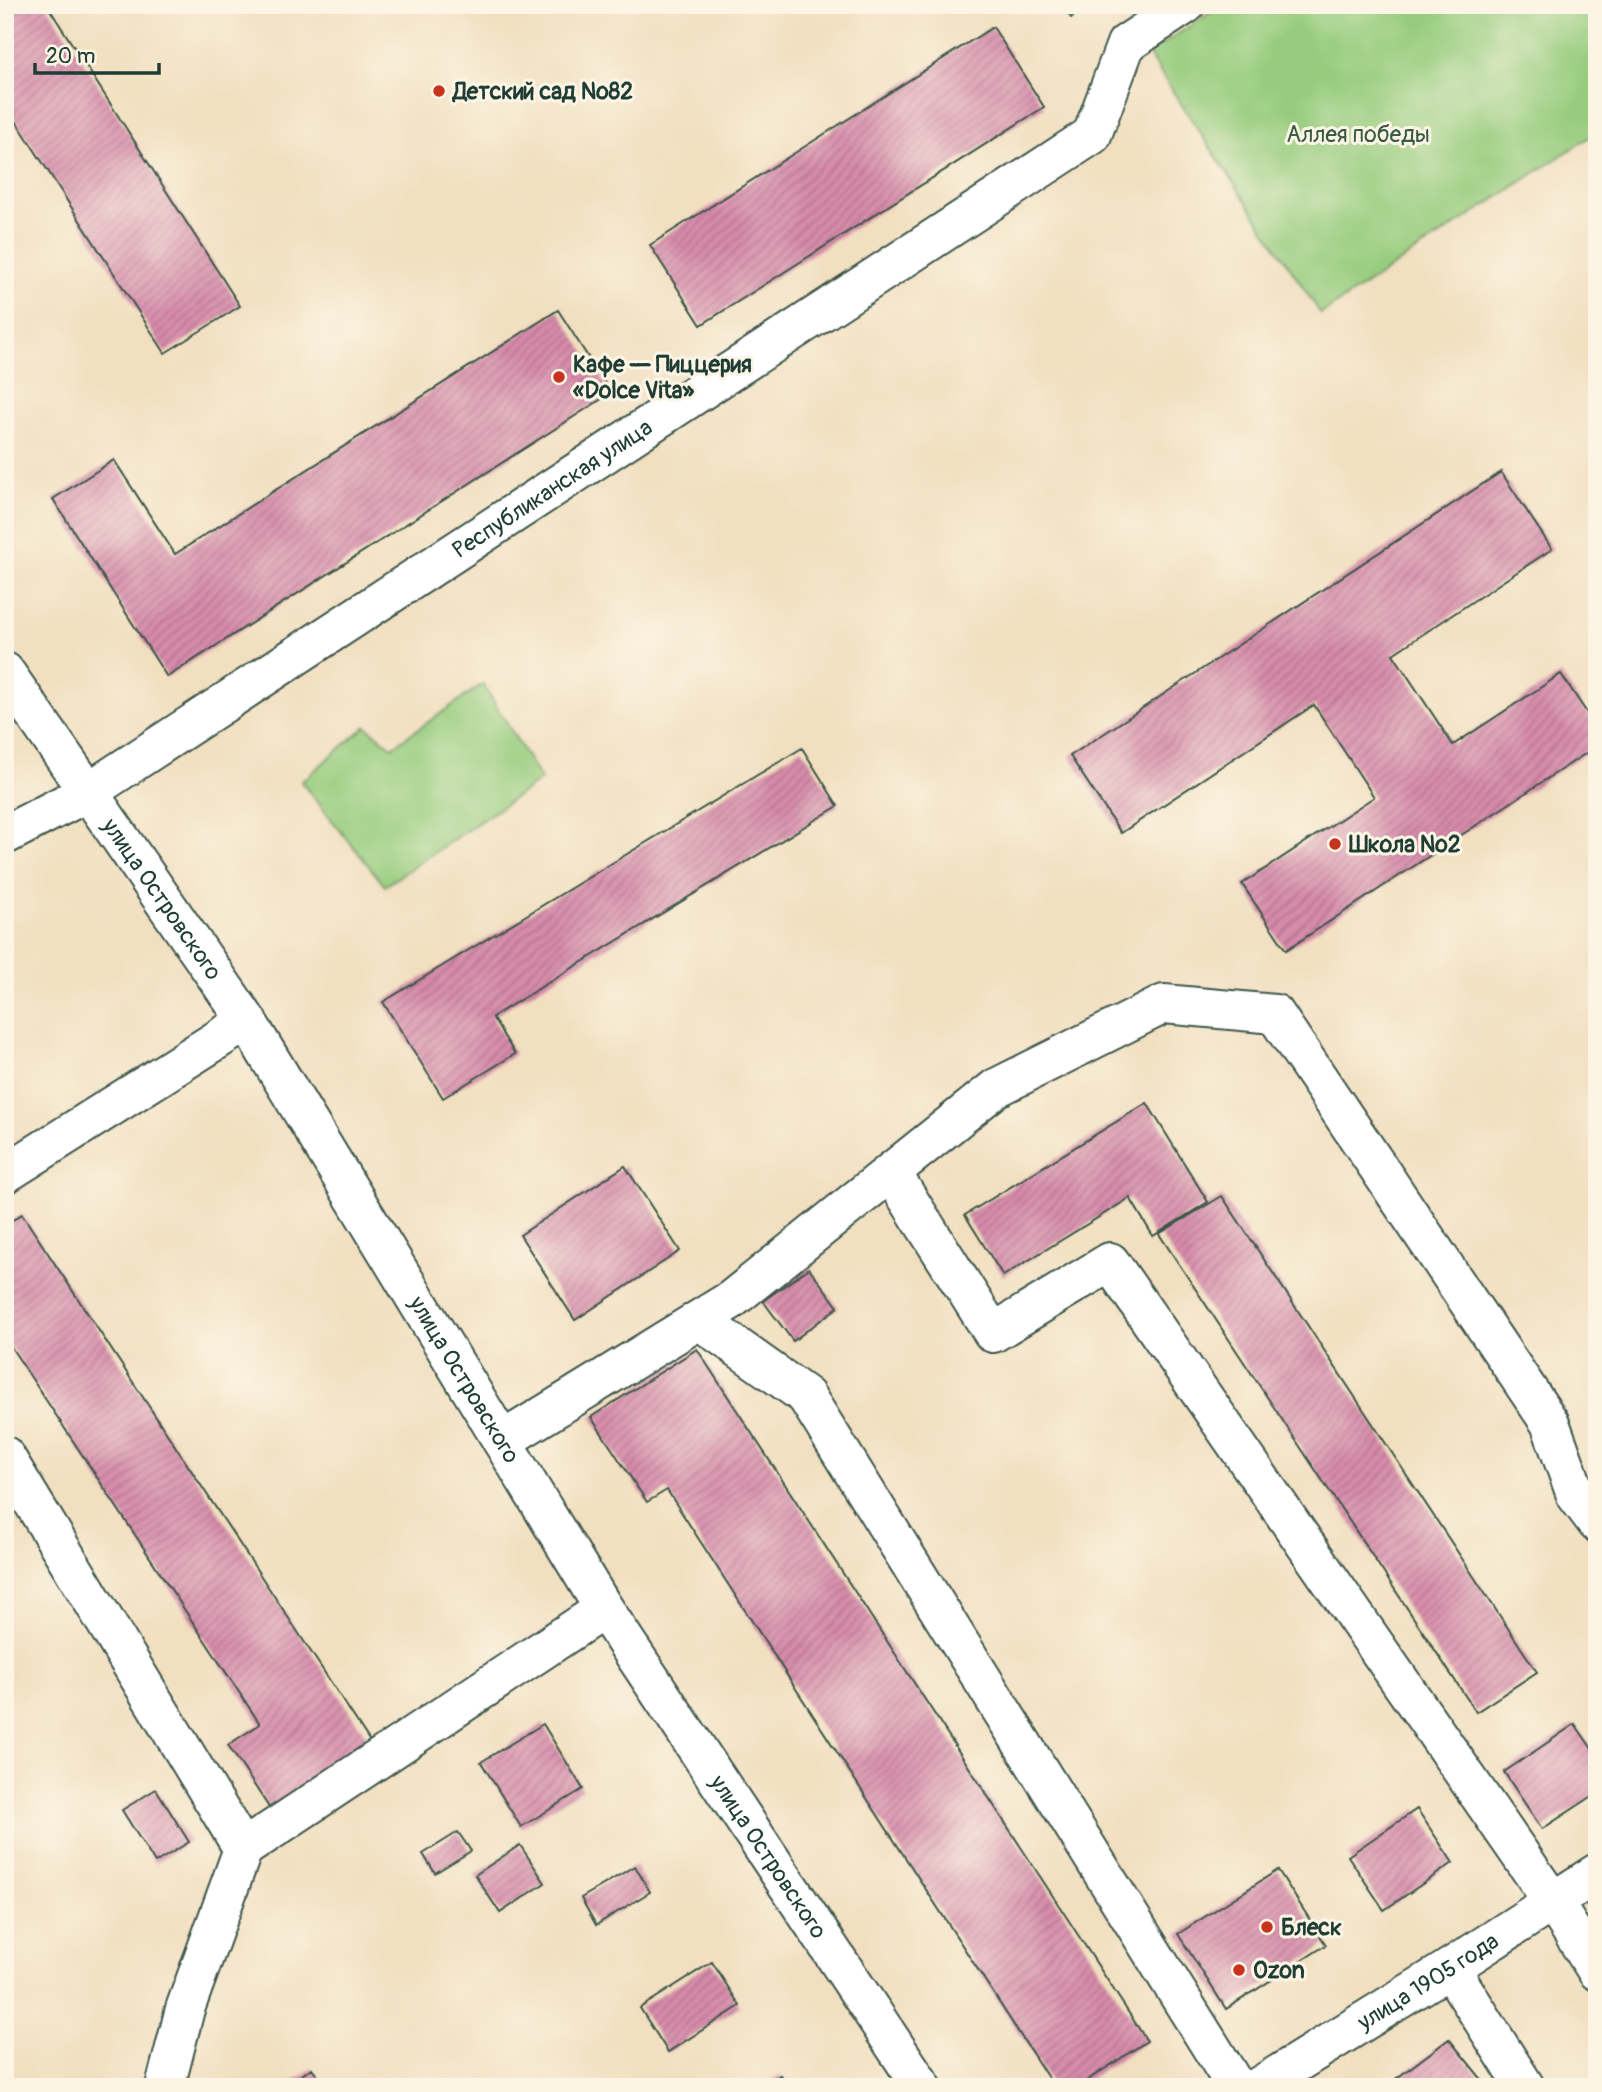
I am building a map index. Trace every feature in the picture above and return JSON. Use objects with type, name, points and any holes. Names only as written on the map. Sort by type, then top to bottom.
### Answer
[{"type":"street","name":"Республиканская улица","points":[[5,835],[88,792],[1092,135],[1126,44],[1185,5]]},
{"type":"street","name":"улица Островского","points":[[5,672],[247,1021],[604,1609],[922,2087]]},
{"type":"street","points":[[502,1441],[731,1300],[996,1088],[1164,1004],[1275,1014],[1550,1423],[1576,1494],[1597,1523]]},
{"type":"street","points":[[5,1174],[247,1021]]},
{"type":"street","points":[[891,1172],[993,1333],[1110,1262],[1553,1902],[1597,1971]]},
{"type":"street","points":[[699,1320],[806,1396],[1236,2087]]},
{"type":"street","points":[[5,1456],[243,1849]]},
{"type":"street","points":[[165,2087],[185,2009],[243,1849],[604,1609]]},
{"type":"street","name":"улица 1905 года","points":[[1258,2087],[1597,1873]]},
{"type":"street","points":[[1450,1968],[1525,2087]]},
{"type":"green space","name":"Аллея победы","points":[[1222,5],[1597,5],[1597,132],[1321,314],[1148,54]]},
{"type":"green space","points":[[483,684],[541,780],[385,886],[301,782],[366,726],[392,747]]},
{"type":"building","points":[[5,5],[47,5],[240,306],[165,353],[5,104]]},
{"type":"building","points":[[1062,5],[1091,5],[1071,18]]},
{"type":"building","points":[[993,27],[1044,107],[701,325],[650,245]]},
{"type":"building","points":[[558,310],[611,393],[167,677],[53,499],[114,460],[175,554]]},
{"type":"building","points":[[1501,472],[1552,549],[1393,654],[1453,745],[1561,674],[1597,728],[1597,746],[1286,950],[1242,884],[1374,797],[1314,705],[1121,833],[1070,756]]},
{"type":"building","points":[[802,748],[838,806],[492,1017],[515,1054],[443,1098],[383,1002]]},
{"type":"building","points":[[1147,1103],[1208,1202],[1153,1236],[1130,1198],[1003,1276],[965,1215]]},
{"type":"building","points":[[625,1166],[680,1251],[575,1320],[520,1235]]},
{"type":"building","points":[[1222,1196],[1537,1672],[1476,1712],[1159,1234]]},
{"type":"building","points":[[22,1214],[373,1746],[272,1812],[228,1745],[260,1724],[5,1338],[5,1225]]},
{"type":"building","points":[[809,1268],[838,1307],[793,1341],[763,1301]]},
{"type":"building","points":[[697,1349],[1147,2041],[1077,2087],[1054,2087],[667,1490],[647,1502],[591,1417]]},
{"type":"building","points":[[543,1724],[583,1789],[521,1827],[481,1762]]},
{"type":"building","points":[[1575,1724],[1597,1756],[1597,1793],[1542,1829],[1504,1772]]},
{"type":"building","points":[[156,1789],[189,1842],[155,1863],[122,1810]]},
{"type":"building","points":[[1417,1809],[1453,1863],[1384,1910],[1348,1856]]},
{"type":"building","points":[[458,1832],[471,1851],[435,1873],[423,1854]]},
{"type":"building","points":[[520,1845],[545,1883],[500,1913],[475,1875]]},
{"type":"building","points":[[635,1866],[650,1892],[596,1925],[581,1898]]},
{"type":"building","points":[[1278,1870],[1326,1945],[1226,2009],[1178,1934]]},
{"type":"building","points":[[712,1962],[740,2006],[668,2052],[640,2008]]},
{"type":"building","points":[[1449,2039],[1488,2087],[1385,2087]]},
{"type":"building","points":[[312,2068],[325,2087],[285,2087]]},
{"type":"building","points":[[780,2075],[788,2087],[762,2087]]},
{"type":"place","name":"Детский сад №82","points":[[439,91]]},
{"type":"place","name":"Кафе — Пиццерия «Dolce Vita»","points":[[559,377]]},
{"type":"place","name":"Школа №2","points":[[1335,844]]},
{"type":"place","name":"Блеск","points":[[1267,1927]]},
{"type":"place","name":"Ozon","points":[[1239,1970]]}]
